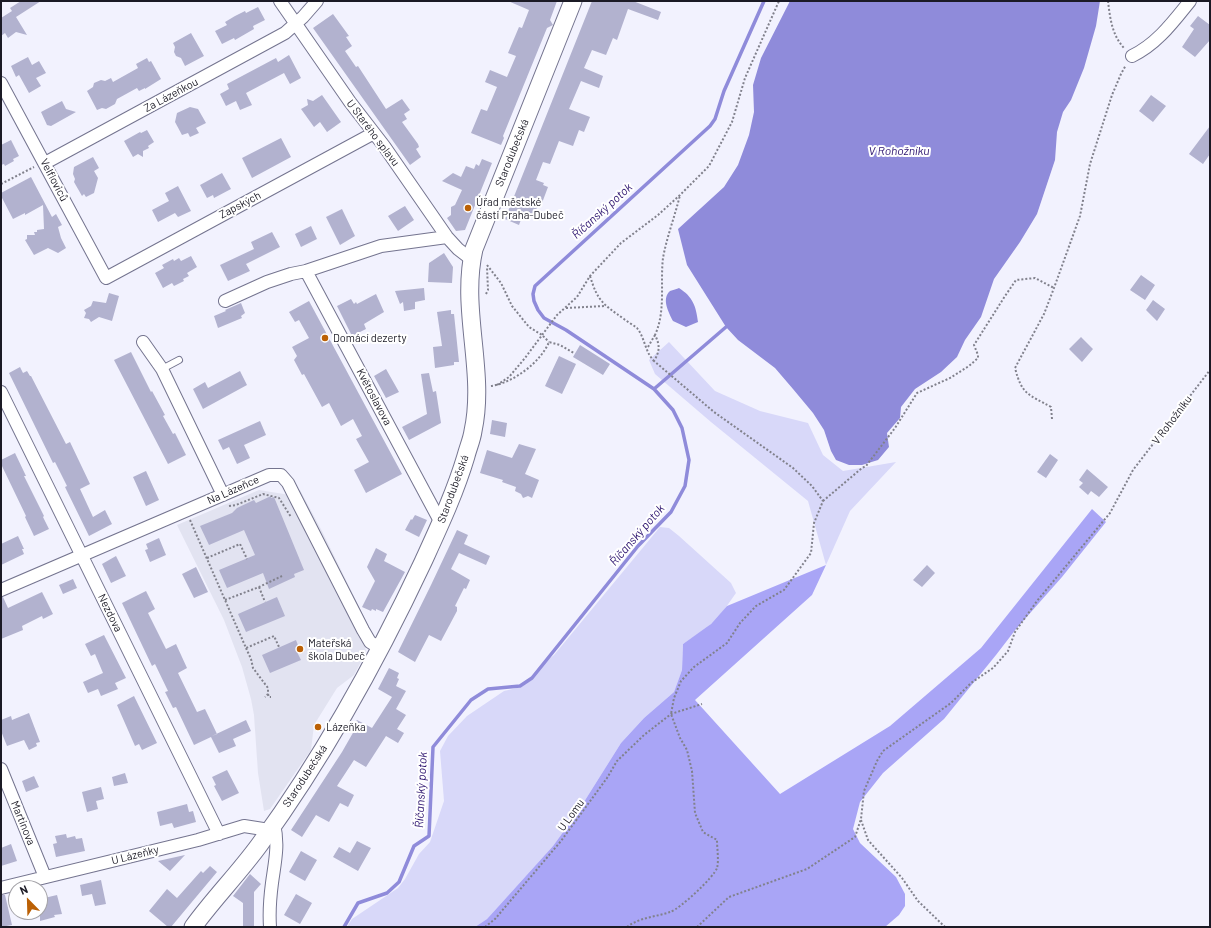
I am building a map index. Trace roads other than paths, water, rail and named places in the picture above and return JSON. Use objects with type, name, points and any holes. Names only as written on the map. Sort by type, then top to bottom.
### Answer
[{"type":"street","name":"U Starého splavu","points":[[280,1],[350,102],[374,133],[447,237],[458,249],[471,259]]},
{"type":"street","name":"Za Lázeňkou","points":[[45,163],[285,33],[296,24],[317,1]]},
{"type":"street","name":"Starodubečská","points":[[193,927],[271,828],[331,736],[409,592],[441,523],[462,469],[473,432],[477,408],[477,386],[470,300],[471,259],[573,1]]},
{"type":"street","points":[[1132,56],[1149,47],[1190,1]]},
{"type":"street","name":"Velfloviců","points":[[1,84],[106,278]]},
{"type":"street","name":"Zapských","points":[[106,278],[374,133]]},
{"type":"street","points":[[225,301],[267,282],[306,271],[381,246],[447,237]]},
{"type":"street","name":"Květoslavova","points":[[306,271],[441,523]]},
{"type":"street","points":[[143,342],[162,369],[223,495]]},
{"type":"street","name":"Nezdova","points":[[1,392],[219,834]]},
{"type":"street","name":"Na Lázeňce","points":[[1,590],[269,475],[281,475],[288,483],[363,630],[370,642],[380,648]]},
{"type":"street","name":"Martinova","points":[[1,769],[45,877]]},
{"type":"street","name":"U Lázeňky","points":[[1,888],[198,840],[244,826],[263,829],[271,828]]},
{"type":"street","points":[[270,927],[269,908],[277,849],[277,836],[271,828]]},
{"type":"lane","points":[[162,369],[179,360]]},
{"type":"water","name":"V Rohožníku","points":[[790,1],[1100,1],[1096,26],[1084,68],[1071,100],[1063,112],[1057,132],[1055,160],[1037,214],[1020,242],[994,279],[981,317],[965,340],[957,357],[941,372],[915,389],[901,407],[900,418],[887,433],[889,447],[878,460],[862,465],[849,465],[836,460],[831,451],[824,430],[813,413],[775,368],[738,340],[726,327],[687,265],[678,229],[724,187],[738,165],[749,135],[754,112],[753,85],[761,58]]},
{"type":"water","points":[[679,288],[691,298],[697,316],[698,322],[686,327],[673,321],[666,302],[667,294],[670,291]]},
{"type":"waterway","name":"Říčanský potok","points":[[344,927],[358,903],[387,893],[399,882],[414,846],[429,836],[433,747],[471,700],[488,689],[520,686],[532,678],[638,546],[671,512],[685,486],[689,460],[682,428],[673,410],[654,389],[566,330],[544,318],[538,310],[533,294],[535,286],[710,126],[715,119],[724,91],[764,1]]},
{"type":"waterway","points":[[654,389],[726,327]]},
{"type":"place","name":"Úřad městské části Praha-Dubeč","points":[[468,208]]},
{"type":"place","name":"Domácí dezerty","points":[[325,338]]},
{"type":"place","name":"Mateřská škola Dubeč","points":[[300,649]]},
{"type":"place","name":"Lázeňka","points":[[318,727]]}]
